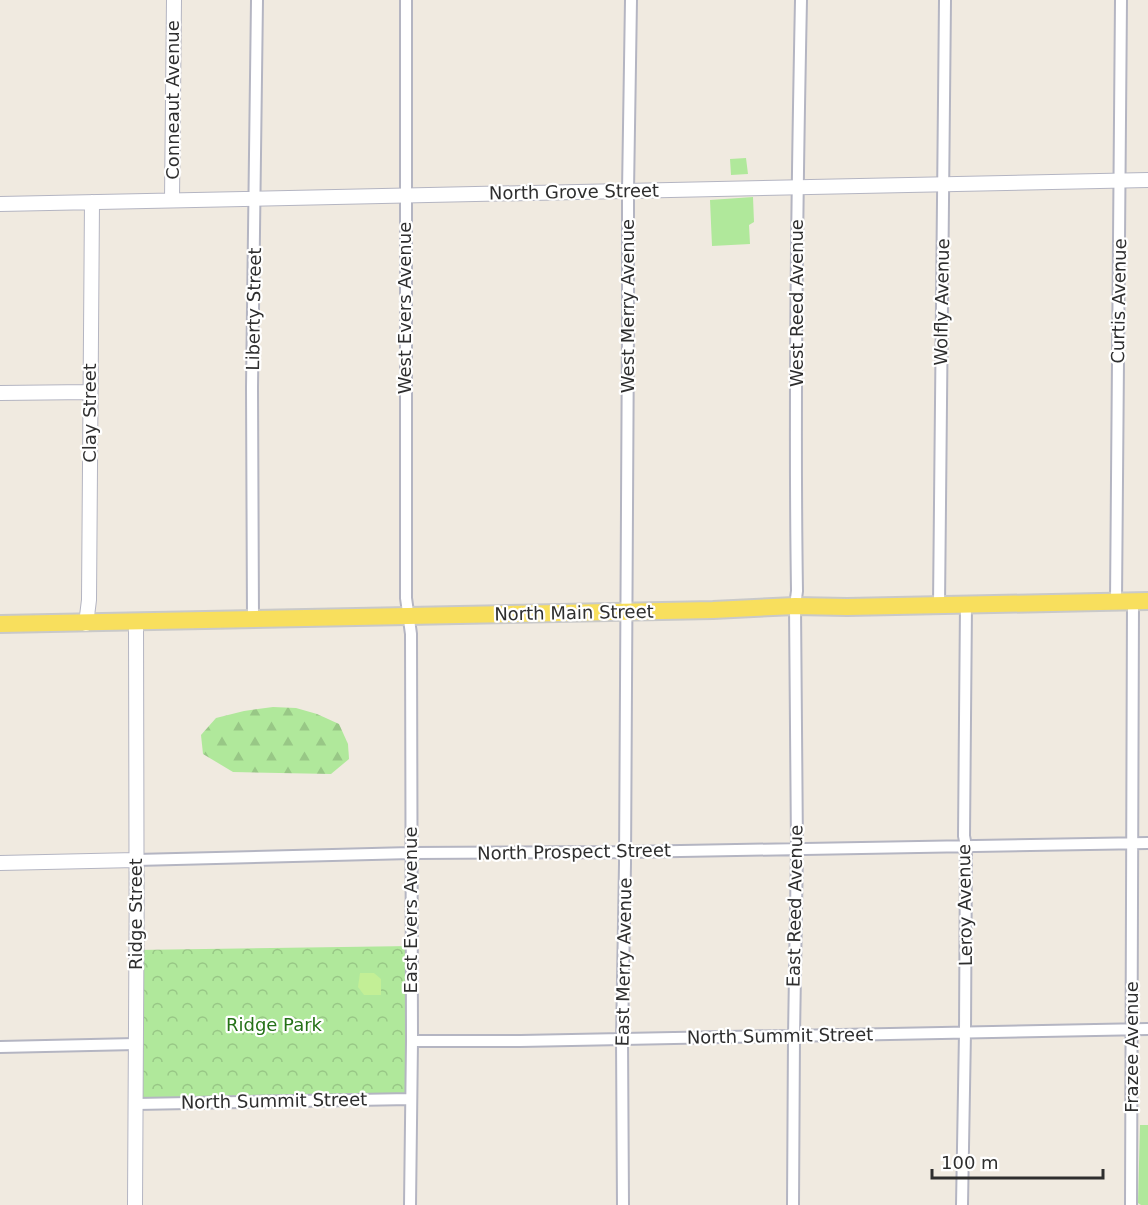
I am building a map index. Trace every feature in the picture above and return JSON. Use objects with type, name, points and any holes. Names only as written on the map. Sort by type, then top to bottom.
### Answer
[{"type":"main road","name":"North Main Street","points":[[0,624],[626,612],[795,606],[1141,601]]},
{"type":"street","name":"Conneaut Avenue","points":[[172,200],[174,0]]},
{"type":"street","name":"Liberty Street","points":[[253,619],[252,399],[257,0]]},
{"type":"street","name":"West Evers Avenue","points":[[406,0],[406,600],[409,616]]},
{"type":"street","name":"West Merry Avenue","points":[[626,612],[631,0]]},
{"type":"street","name":"West Reed Avenue","points":[[795,606],[797,591],[797,187],[801,0]]},
{"type":"street","name":"Wolfly Avenue","points":[[939,605],[945,0]]},
{"type":"street","name":"Curtis Avenue","points":[[1116,601],[1121,0]]},
{"type":"street","name":"North Grove Street","points":[[0,204],[1148,180]]},
{"type":"street","name":"Clay Street","points":[[86,624],[92,202]]},
{"type":"street","points":[[0,393],[90,392]]},
{"type":"street","name":"Frazee Avenue","points":[[1131,1205],[1133,843],[1141,601]]},
{"type":"street","name":"Leroy Avenue","points":[[962,1205],[966,1032],[966,846],[964,836],[966,604]]},
{"type":"street","name":"East Reed Avenue","points":[[793,1205],[797,849],[795,606]]},
{"type":"street","name":"East Merry Avenue","points":[[623,1205],[622,1039],[626,612]]},
{"type":"street","name":"East Evers Avenue","points":[[409,616],[411,633],[412,1041],[410,1205]]},
{"type":"street","name":"Ridge Street","points":[[135,1205],[136,622]]},
{"type":"street","name":"North Prospect Street","points":[[0,863],[411,853],[625,852],[1148,843]]},
{"type":"street","name":"North Summit Street","points":[[412,1041],[1148,1029]]},
{"type":"street","points":[[0,1047],[136,1044]]},
{"type":"street","name":"North Summit Street","points":[[136,1104],[411,1099]]},
{"type":"green space","points":[[746,158],[748,174],[731,175],[730,159]]},
{"type":"green space","points":[[753,197],[754,222],[749,225],[750,244],[712,246],[710,200]]},
{"type":"green space","points":[[273,707],[296,708],[339,724],[348,744],[349,759],[331,774],[233,772],[203,754],[201,735],[216,718]]},
{"type":"green space","name":"Ridge Park","points":[[412,946],[411,1099],[136,1104],[136,950]]},
{"type":"green space","points":[[360,973],[374,973],[381,979],[381,995],[364,995],[358,987]]},
{"type":"green space","points":[[1140,1125],[1148,1125],[1148,1205],[1138,1203]]}]
